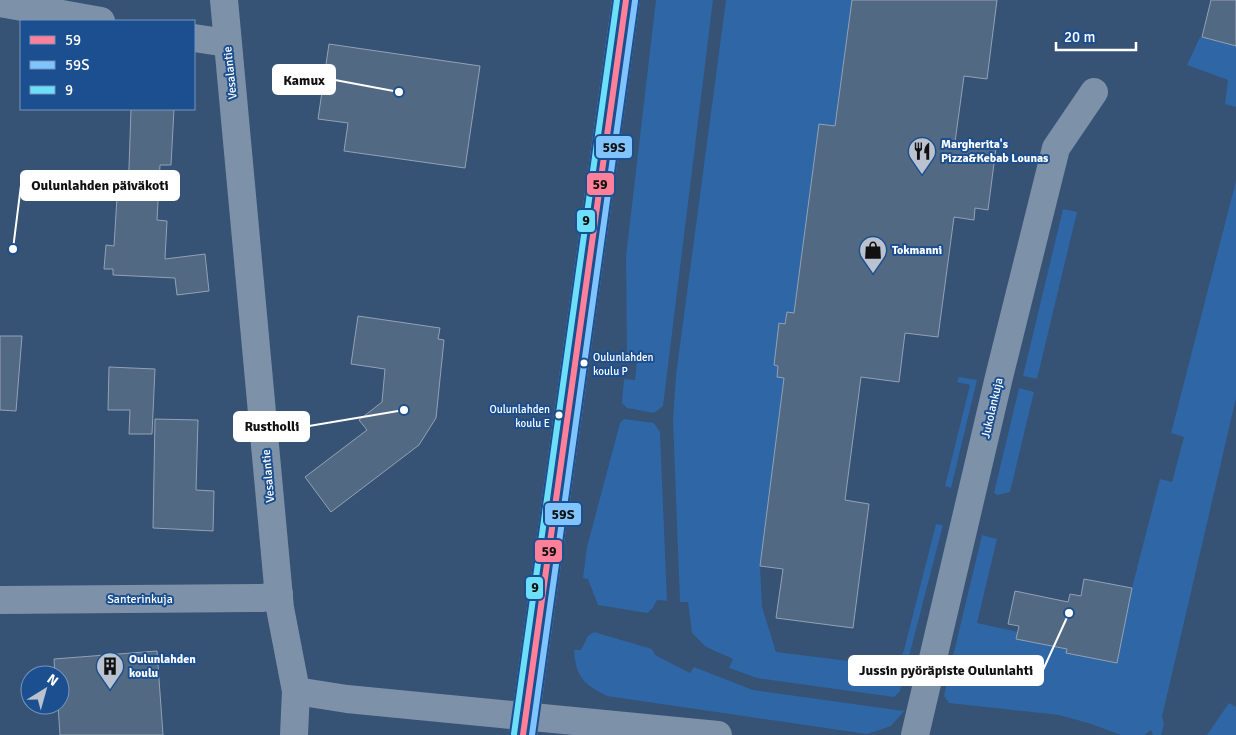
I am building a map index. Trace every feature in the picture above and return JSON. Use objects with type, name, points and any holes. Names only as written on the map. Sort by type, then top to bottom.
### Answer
[{"type":"main road","points":[[524,726],[626,0]]},
{"type":"street","name":"Vesalantie","points":[[224,0],[279,594],[296,691],[294,735]]},
{"type":"street","points":[[0,3],[95,20]]},
{"type":"street","points":[[195,38],[227,43]]},
{"type":"street","name":"Jukolankuja","points":[[915,735],[999,377],[1056,148],[1094,92]]},
{"type":"street","name":"Santerinkuja","points":[[0,600],[262,598],[279,594]]},
{"type":"street","points":[[296,691],[524,726],[718,735]]},
{"type":"shaded area","points":[[656,0],[713,0],[663,406],[654,413],[627,408],[622,403],[624,379],[635,380],[637,361],[627,360],[626,256]]},
{"type":"shaded area","points":[[726,0],[852,0],[835,126],[819,125],[794,313],[787,312],[785,324],[779,323],[774,365],[778,366],[784,378],[760,566],[762,607],[776,652],[897,667],[904,650],[936,524],[943,525],[900,691],[894,697],[757,678],[729,668],[733,659],[706,647],[692,633],[688,602],[680,602],[673,420],[676,375]]},
{"type":"shaded area","points":[[1200,37],[1236,46],[1236,107],[1225,104],[1228,80],[1187,65]]},
{"type":"shaded area","points":[[1236,181],[1236,398],[1162,717],[1164,724],[1161,735],[1153,735],[1151,730],[1145,735],[1121,735],[1059,715],[949,703],[944,696],[982,535],[997,539],[977,623],[1018,632],[1017,639],[1067,649],[1066,653],[1117,663],[1132,588],[1160,479],[1172,482],[1184,437],[1171,433]]},
{"type":"shaded area","points":[[1063,209],[1077,212],[1037,379],[1023,376]]},
{"type":"shaded area","points":[[959,377],[977,380],[951,488],[945,486],[970,385],[957,382]]},
{"type":"shaded area","points":[[1019,388],[1034,392],[1010,492],[997,495],[994,493]]},
{"type":"shaded area","points":[[624,419],[654,423],[660,432],[667,601],[657,600],[652,609],[647,613],[598,605],[588,579],[583,578],[587,547],[620,423]]},
{"type":"shaded area","points":[[594,632],[652,649],[655,655],[690,673],[694,667],[753,690],[904,711],[891,726],[867,734],[607,696],[592,688],[582,679],[575,659],[574,650],[581,650],[588,636]]},
{"type":"shaded area","points":[[1229,703],[1236,707],[1236,735],[1207,735]]},
{"type":"building","points":[[852,0],[997,0],[987,79],[964,76],[955,142],[996,148],[988,210],[975,208],[974,220],[954,217],[938,337],[905,333],[899,382],[861,377],[845,500],[869,504],[853,628],[776,618],[783,569],[760,566],[784,378],[777,377],[778,366],[774,365],[779,323],[785,324],[787,312],[794,313],[819,124],[835,126]]},
{"type":"building","points":[[1211,0],[1236,0],[1236,46],[1202,37]]},
{"type":"building","points":[[329,44],[480,66],[465,168],[344,151],[348,123],[318,119]]},
{"type":"building","points":[[131,110],[174,110],[171,165],[160,165],[157,220],[167,221],[165,259],[205,254],[209,291],[177,295],[175,278],[113,275],[113,269],[104,269],[106,245],[114,246],[117,197],[128,197]]},
{"type":"building","points":[[358,316],[440,328],[438,339],[444,340],[436,418],[419,445],[331,512],[305,477],[367,430],[359,420],[382,402],[385,369],[351,364]]},
{"type":"building","points":[[0,336],[22,336],[16,411],[0,410]]},
{"type":"building","points":[[109,367],[155,369],[152,434],[129,434],[130,410],[108,410]]},
{"type":"building","points":[[155,419],[198,420],[196,490],[214,491],[213,531],[153,528]]},
{"type":"building","points":[[1084,579],[1132,588],[1117,663],[1066,653],[1067,649],[1016,639],[1019,626],[1008,624],[1015,591],[1068,602],[1070,594],[1081,596]]},
{"type":"building","name":"Oulunlahden koulu","points":[[157,651],[163,735],[60,735],[59,715],[70,715],[70,665],[54,665],[54,659]]},
{"type":"transit line","name":"9","points":[[514,734],[617,0]]},
{"type":"transit line","name":"59","points":[[523,735],[626,0]]},
{"type":"transit line","name":"59S","points":[[532,735],[635,1]]},
{"type":"place","name":"Kamux","points":[[399,92]]},
{"type":"place","name":"Margherita's Pizza&Kebab Lounas","points":[[922,175]]},
{"type":"place","name":"Oulunlahden päiväkoti","points":[[13,249]]},
{"type":"place","name":"Tokmanni","points":[[873,274]]},
{"type":"place","name":"Oulunlahden koulu P","points":[[584,363]]},
{"type":"place","name":"Rustholli","points":[[404,410]]},
{"type":"place","name":"Oulunlahden koulu E","points":[[559,415]]},
{"type":"place","name":"Jussin pyöräpiste Oulunlahti","points":[[1069,613]]},
{"type":"place","name":"Oulunlahden koulu","points":[[110,690]]}]
